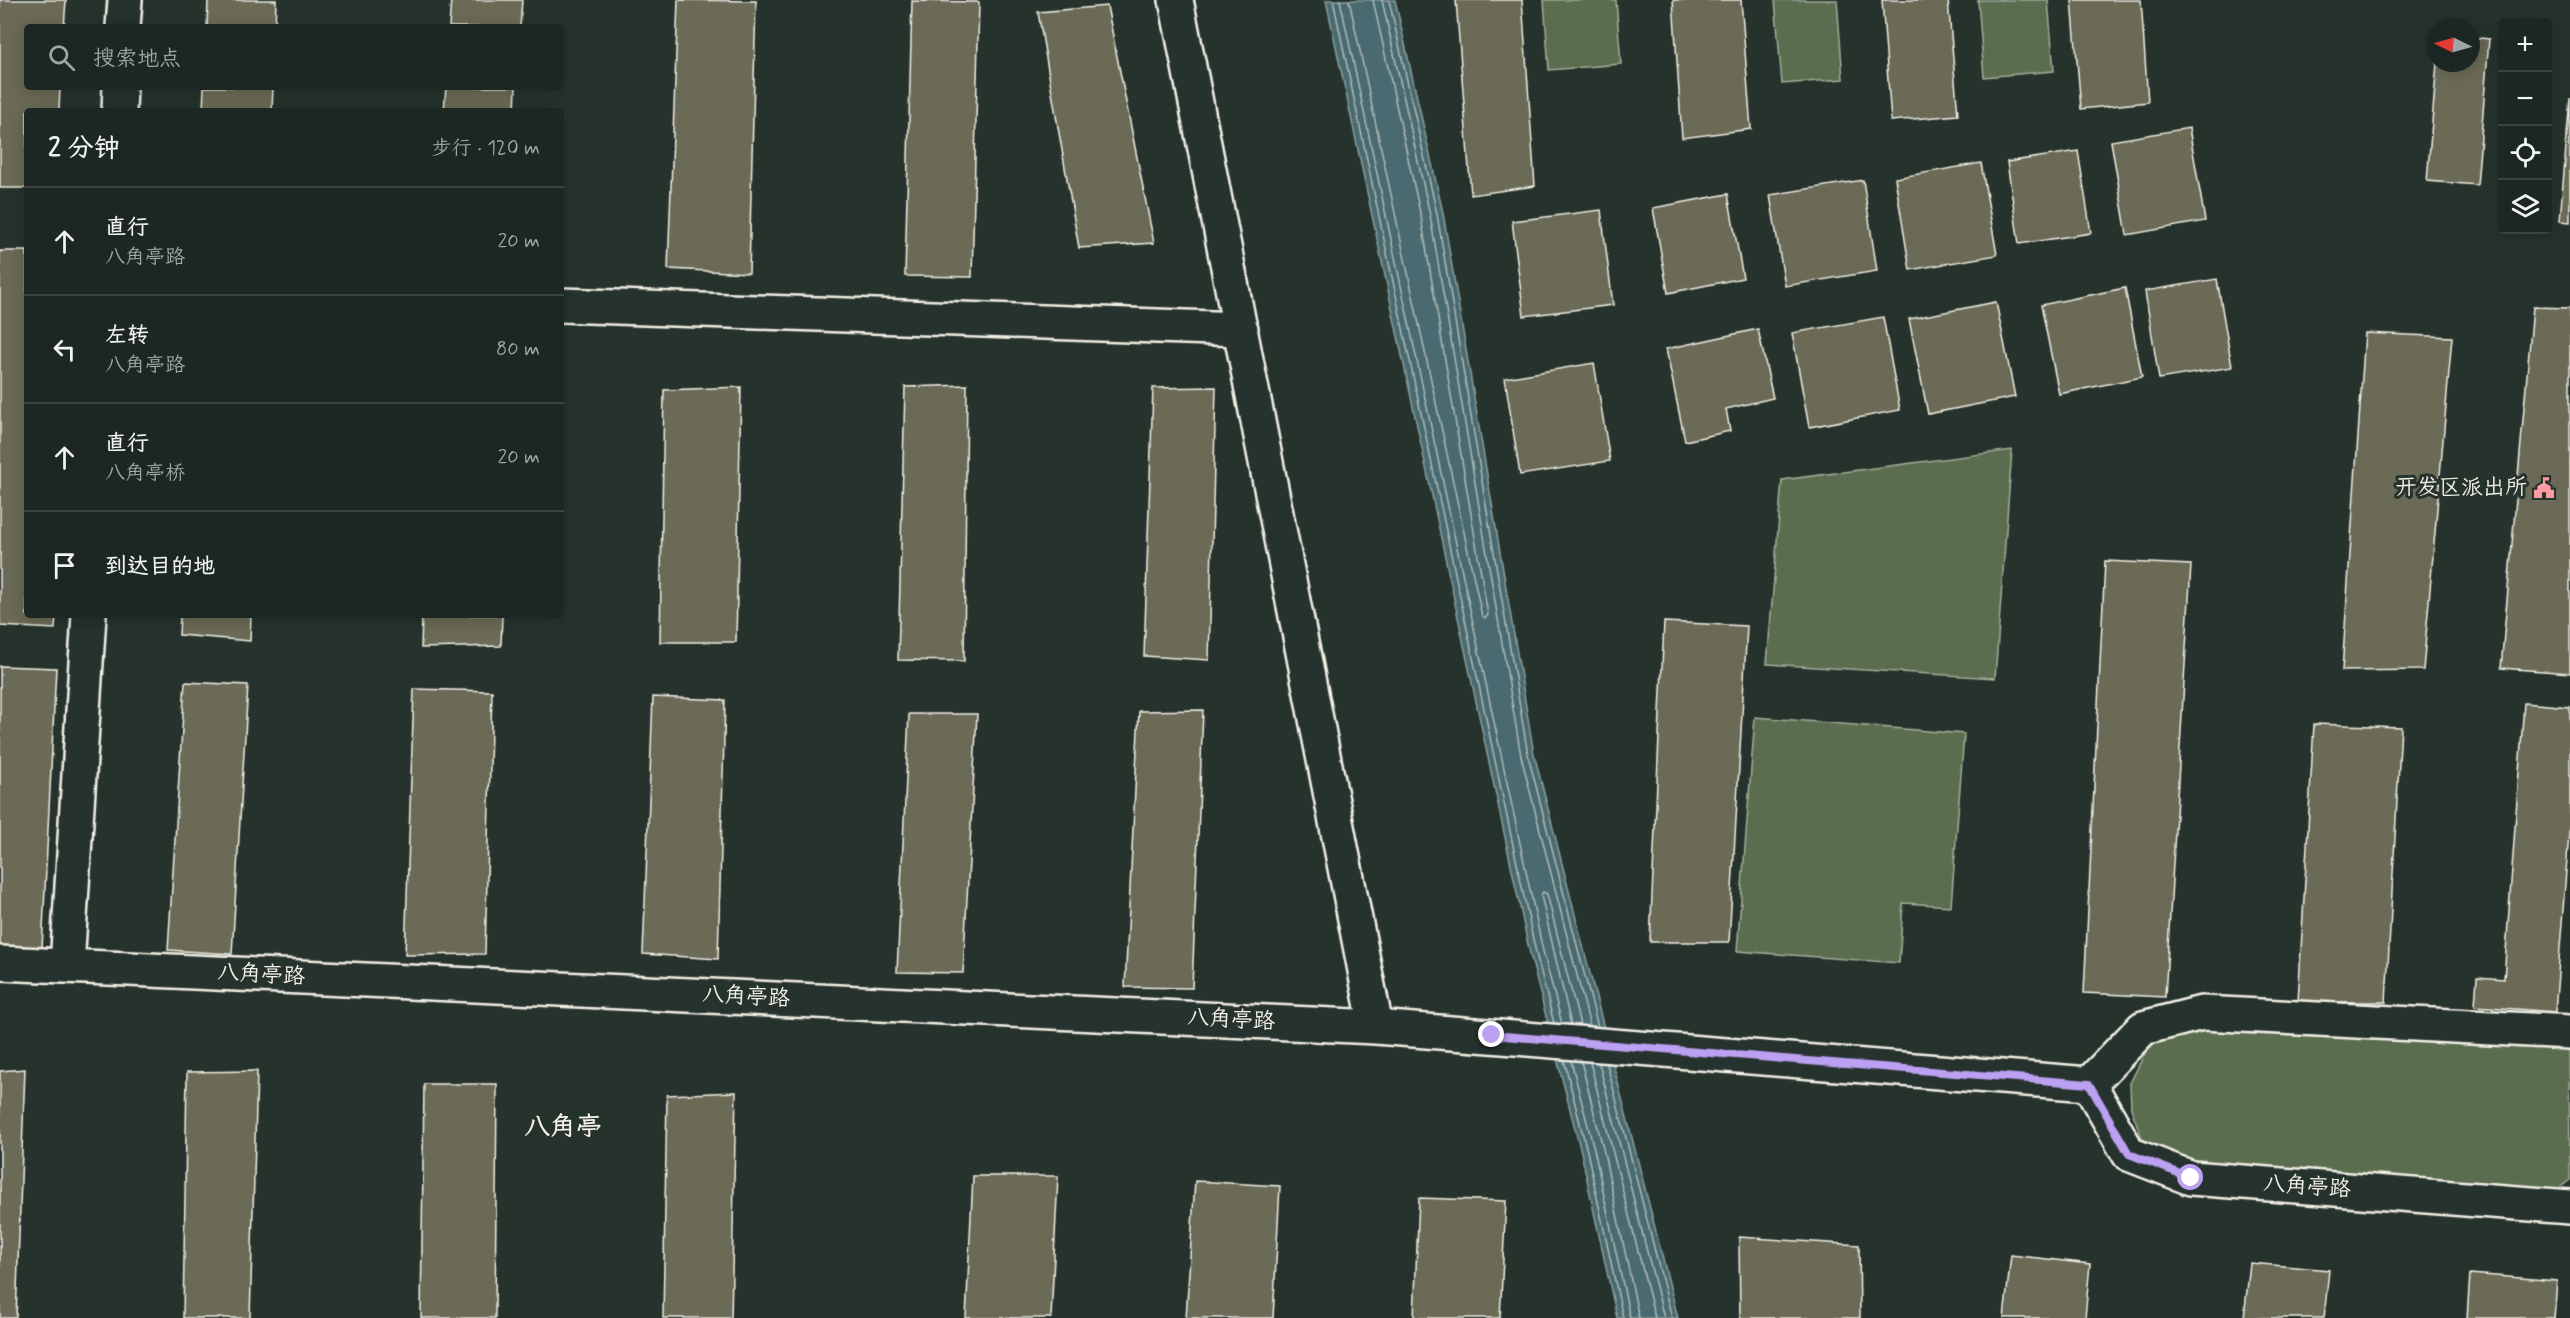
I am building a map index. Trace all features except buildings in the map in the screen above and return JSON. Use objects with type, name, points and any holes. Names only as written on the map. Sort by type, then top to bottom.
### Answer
[{"type":"street","points":[[123,24],[125,0]]},
{"type":"street","points":[[1176,0],[1376,1027]]},
{"type":"street","points":[[119,108],[120,90]]},
{"type":"street","points":[[564,305],[1240,329]]},
{"type":"street","points":[[67,966],[89,618]]},
{"type":"street","name":"八角亭路","points":[[0,963],[1376,1027],[2089,1084],[2129,1154],[2191,1178],[2570,1207]]},
{"type":"street","points":[[2089,1084],[2143,1028],[2202,1012],[2570,1032]]},
{"type":"green space","points":[[1544,0],[1616,0],[1621,64],[1549,70]]},
{"type":"green space","points":[[1775,0],[1837,0],[1843,79],[1782,84]]},
{"type":"green space","points":[[1978,0],[2048,0],[2054,71],[1984,77]]},
{"type":"green space","points":[[2012,450],[1995,678],[1767,664],[1782,480]]},
{"type":"green space","points":[[1755,717],[1964,734],[1951,906],[1903,903],[1899,963],[1737,951]]},
{"type":"green space","points":[[2201,1026],[2569,1048],[2570,1180],[2558,1189],[2181,1164],[2168,1158],[2142,1138],[2131,1108],[2130,1083],[2146,1051],[2168,1033]]},
{"type":"water","points":[[1326,0],[1395,0],[1443,213],[1534,754],[1678,1318],[1617,1318],[1581,1152],[1530,954]]},
{"type":"place","name":"开发区派出所","points":[[2544,488]]},
{"type":"district","name":"八角亭","points":[[563,1128]]},
{"type":"route","points":[[1492,1035],[2089,1084],[2129,1154],[2191,1178]]}]
